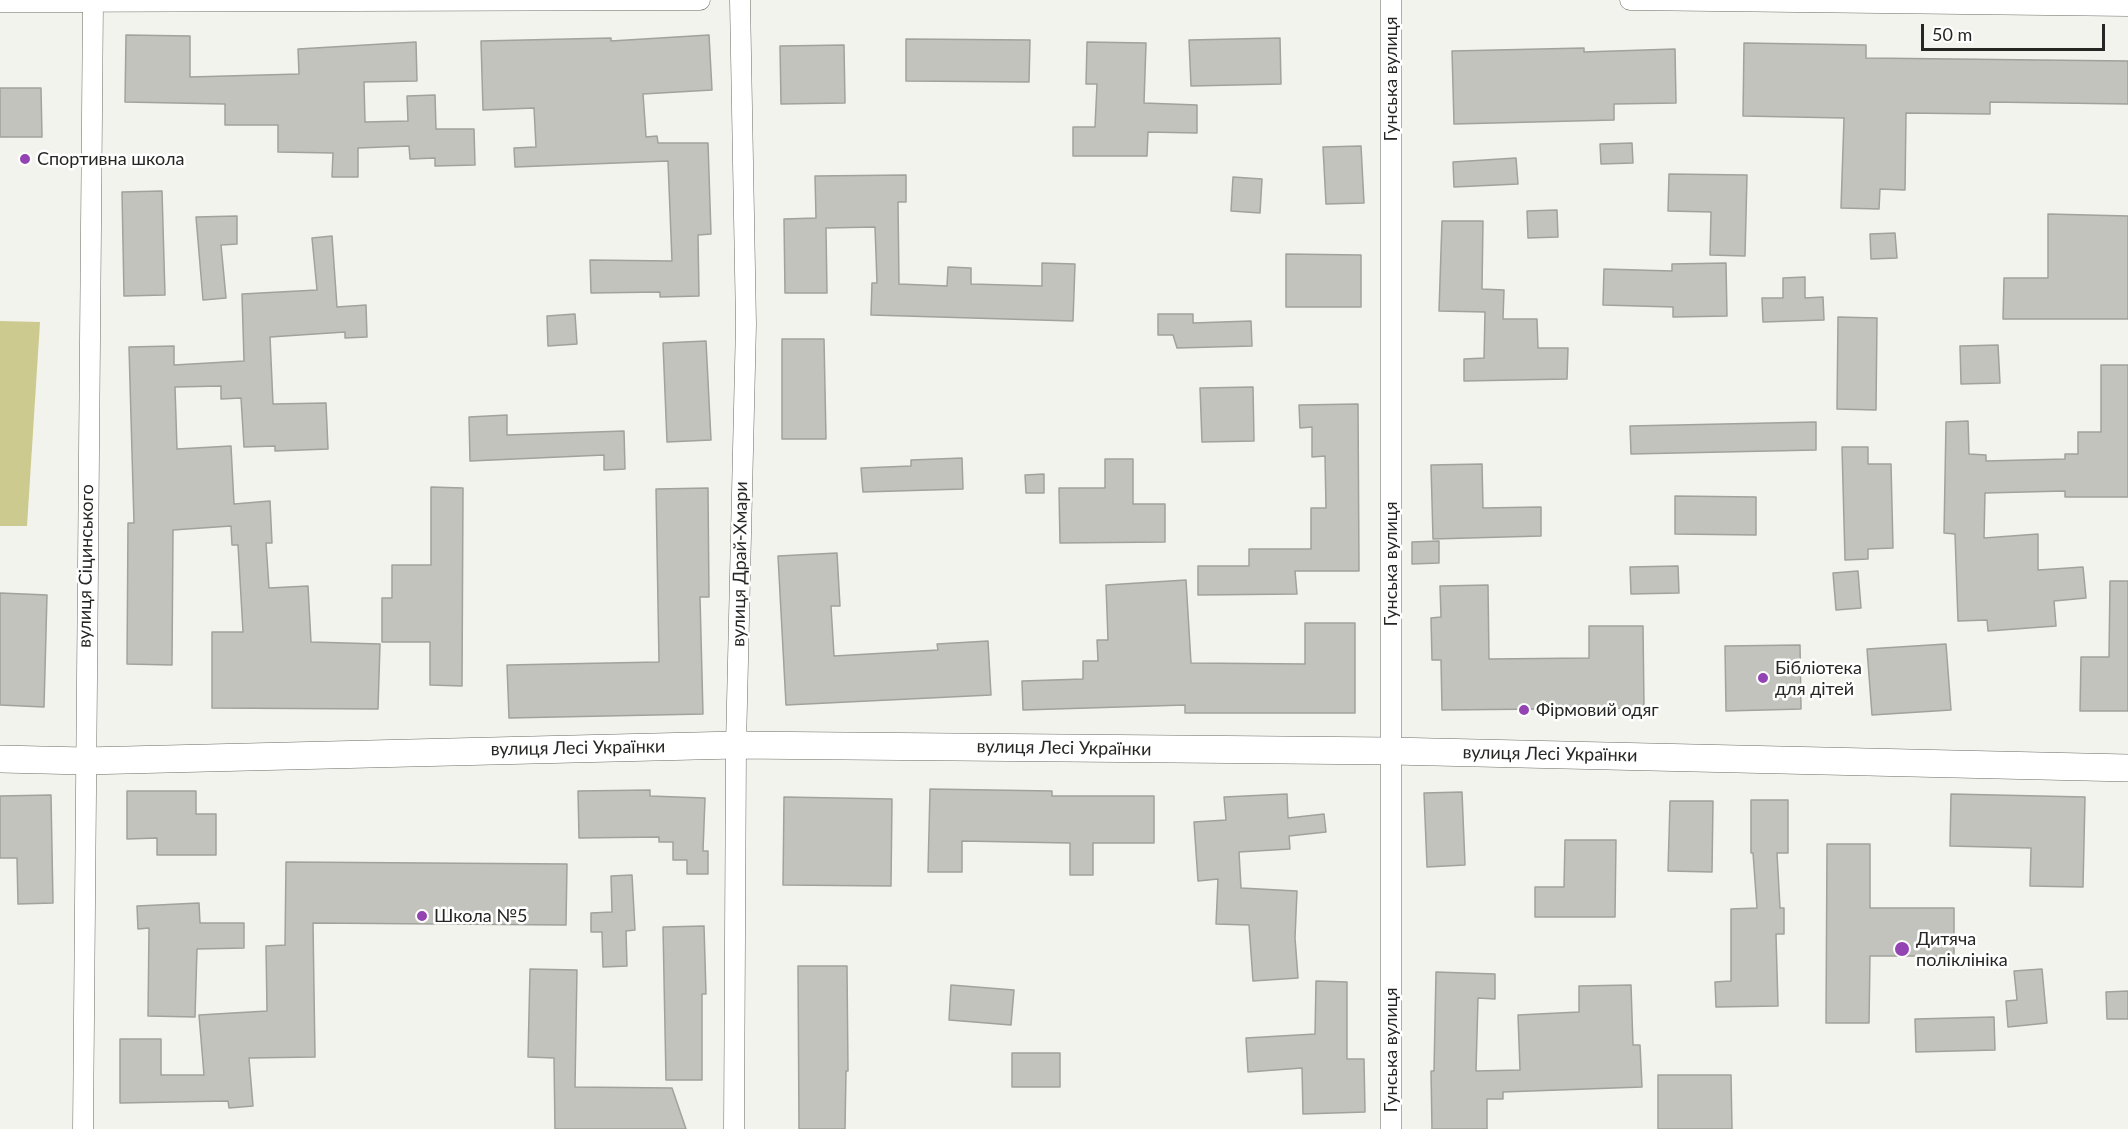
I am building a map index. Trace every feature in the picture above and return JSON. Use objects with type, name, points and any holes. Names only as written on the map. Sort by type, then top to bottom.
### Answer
[{"type":"street","points":[[0,2],[700,0]]},
{"type":"street","name":"вулиця Драй-Хмари","points":[[734,1129],[736,745],[746,324],[740,0]]},
{"type":"street","name":"Гунська вулиця","points":[[1390,0],[1391,1129]]},
{"type":"street","points":[[1630,0],[2128,6]]},
{"type":"street","name":"вулиця Сіцинського","points":[[83,1129],[93,2]]},
{"type":"street","name":"вулиця Лесі Українки","points":[[0,759],[85,761],[736,745],[1390,751],[2128,768]]},
{"type":"shaded area","points":[[0,321],[40,322],[27,526],[0,526]]},
{"type":"building","points":[[126,35],[190,36],[190,77],[299,74],[298,49],[416,42],[417,81],[364,82],[365,122],[408,121],[407,96],[435,95],[436,129],[474,129],[475,165],[435,166],[435,158],[410,159],[409,146],[358,148],[358,177],[332,177],[333,153],[278,152],[278,125],[225,125],[225,104],[125,102]]},
{"type":"building","points":[[709,35],[712,90],[643,94],[646,137],[657,136],[658,143],[708,143],[711,234],[698,235],[699,296],[660,297],[660,292],[591,293],[590,260],[672,261],[668,161],[515,167],[514,148],[536,147],[534,108],[483,110],[481,41],[611,38],[611,41]]},
{"type":"building","points":[[1280,38],[1281,84],[1191,86],[1189,40]]},
{"type":"building","points":[[906,39],[1030,40],[1029,82],[906,81]]},
{"type":"building","points":[[1087,42],[1146,43],[1144,103],[1197,105],[1197,133],[1148,132],[1147,156],[1073,156],[1073,127],[1095,127],[1097,84],[1086,84]]},
{"type":"building","points":[[1744,43],[1866,45],[1866,58],[2128,61],[2128,104],[1990,102],[1990,114],[1906,113],[1905,190],[1880,189],[1879,209],[1841,208],[1844,118],[1743,116]]},
{"type":"building","points":[[844,45],[845,103],[781,104],[780,46]]},
{"type":"building","points":[[1584,48],[1584,52],[1675,49],[1676,103],[1614,104],[1614,120],[1454,124],[1452,51]]},
{"type":"building","points":[[0,88],[41,88],[42,137],[0,137]]},
{"type":"building","points":[[1632,143],[1633,163],[1601,164],[1600,144]]},
{"type":"building","points":[[1361,146],[1364,203],[1326,204],[1323,147]]},
{"type":"building","points":[[1516,158],[1518,184],[1454,187],[1453,162]]},
{"type":"building","points":[[1669,174],[1747,175],[1745,256],[1710,255],[1711,212],[1668,211]]},
{"type":"building","points":[[906,175],[906,202],[898,202],[899,284],[947,286],[948,267],[971,268],[971,284],[1042,286],[1042,263],[1075,264],[1073,321],[871,315],[872,283],[877,283],[875,227],[826,228],[827,293],[785,293],[784,219],[816,218],[815,176]]},
{"type":"building","points":[[1233,177],[1262,179],[1260,213],[1231,211]]},
{"type":"building","points":[[162,191],[165,295],[124,296],[122,192]]},
{"type":"building","points":[[1557,210],[1558,237],[1528,238],[1527,211]]},
{"type":"building","points":[[2048,214],[2128,216],[2128,319],[2003,319],[2004,278],[2048,278]]},
{"type":"building","points":[[237,216],[237,244],[221,245],[226,298],[203,300],[196,217]]},
{"type":"building","points":[[1442,221],[1483,221],[1482,289],[1504,290],[1503,319],[1537,319],[1538,348],[1568,348],[1567,379],[1464,381],[1464,359],[1484,358],[1485,312],[1439,311]]},
{"type":"building","points":[[1895,233],[1897,258],[1871,259],[1870,234]]},
{"type":"building","points":[[332,236],[337,307],[366,305],[367,337],[345,338],[345,332],[270,337],[273,404],[326,403],[328,449],[275,451],[275,446],[244,447],[241,398],[221,399],[221,386],[175,387],[177,449],[231,446],[234,504],[270,501],[272,543],[266,543],[269,588],[308,586],[311,642],[380,644],[378,709],[212,708],[212,632],[243,632],[238,545],[232,545],[231,526],[173,530],[172,665],[127,664],[128,523],[134,523],[129,347],[174,346],[174,365],[244,361],[242,294],[317,290],[312,238]]},
{"type":"building","points":[[1286,254],[1361,255],[1361,307],[1286,307]]},
{"type":"building","points":[[1726,263],[1727,316],[1673,317],[1673,307],[1603,305],[1604,269],[1672,271],[1672,264]]},
{"type":"building","points":[[1805,277],[1805,298],[1823,297],[1824,320],[1763,322],[1762,298],[1783,298],[1783,278]]},
{"type":"building","points":[[575,314],[577,344],[548,346],[547,316]]},
{"type":"building","points":[[1158,314],[1193,314],[1193,323],[1251,321],[1252,346],[1177,348],[1173,335],[1158,335]]},
{"type":"building","points":[[1838,317],[1877,318],[1876,410],[1837,409]]},
{"type":"building","points":[[782,339],[824,339],[826,439],[782,439]]},
{"type":"building","points":[[706,341],[711,440],[667,442],[663,343]]},
{"type":"building","points":[[1998,345],[2000,383],[1961,384],[1960,346]]},
{"type":"building","points":[[2101,365],[2128,365],[2128,497],[2065,497],[2065,491],[1985,493],[1984,538],[2038,534],[2038,570],[2083,567],[2086,598],[2054,601],[2056,626],[1988,631],[1987,620],[1958,621],[1955,534],[1944,533],[1946,422],[1968,421],[1969,454],[1986,455],[1986,461],[2065,459],[2065,454],[2078,454],[2078,432],[2101,432]]},
{"type":"building","points":[[1253,387],[1254,441],[1202,442],[1200,388]]},
{"type":"building","points":[[1358,404],[1359,571],[1295,571],[1297,594],[1198,595],[1198,566],[1249,566],[1249,549],[1311,549],[1311,508],[1326,508],[1325,456],[1312,457],[1312,427],[1300,428],[1299,405]]},
{"type":"building","points":[[507,415],[507,435],[624,431],[625,469],[604,470],[604,455],[470,461],[469,417]]},
{"type":"building","points":[[1816,422],[1816,450],[1631,454],[1630,426]]},
{"type":"building","points":[[1842,447],[1868,447],[1868,464],[1891,464],[1893,548],[1868,549],[1868,559],[1845,560]]},
{"type":"building","points":[[962,458],[963,489],[863,492],[861,468],[911,466],[911,460]]},
{"type":"building","points":[[1105,459],[1133,459],[1133,504],[1165,504],[1165,542],[1060,543],[1059,488],[1105,488]]},
{"type":"building","points":[[1482,464],[1483,508],[1541,507],[1541,536],[1433,539],[1431,465]]},
{"type":"building","points":[[1044,474],[1044,493],[1026,493],[1025,475]]},
{"type":"building","points":[[431,487],[463,488],[462,686],[430,685],[430,642],[382,642],[382,598],[392,598],[392,565],[431,565]]},
{"type":"building","points":[[708,488],[709,597],[700,597],[703,714],[509,718],[507,665],[659,662],[656,489]]},
{"type":"building","points":[[1675,496],[1756,497],[1756,535],[1675,534]]},
{"type":"building","points":[[1439,541],[1439,563],[1412,564],[1412,542]]},
{"type":"building","points":[[837,553],[840,606],[831,606],[834,656],[938,650],[937,644],[988,641],[991,695],[786,705],[778,556]]},
{"type":"building","points":[[1678,566],[1679,593],[1631,594],[1630,567]]},
{"type":"building","points":[[1858,571],[1861,608],[1836,610],[1833,573]]},
{"type":"building","points":[[1186,580],[1191,663],[1305,664],[1305,623],[1355,623],[1355,713],[1185,713],[1185,705],[1023,710],[1022,681],[1083,679],[1083,661],[1098,661],[1097,640],[1108,640],[1106,585]]},
{"type":"building","points":[[2110,581],[2128,581],[2128,711],[2080,711],[2081,657],[2109,657]]},
{"type":"building","points":[[1488,585],[1489,659],[1589,658],[1589,626],[1643,626],[1644,708],[1442,710],[1441,660],[1432,660],[1431,618],[1441,617],[1440,586]]},
{"type":"building","points":[[0,593],[47,595],[44,707],[0,705]]},
{"type":"building","points":[[1946,644],[1951,710],[1872,715],[1867,649]]},
{"type":"building","name":"Бібліотека для дітей","points":[[1800,645],[1801,709],[1726,711],[1725,646]]},
{"type":"building","points":[[930,789],[1052,791],[1052,796],[1154,796],[1154,843],[1093,843],[1093,875],[1070,875],[1070,843],[962,841],[962,872],[928,872]]},
{"type":"building","points":[[650,790],[650,796],[705,798],[703,851],[708,851],[708,874],[687,874],[687,860],[673,860],[673,842],[659,842],[659,837],[579,838],[578,791]]},
{"type":"building","points":[[127,791],[196,791],[196,814],[216,814],[216,855],[157,855],[157,838],[127,839]]},
{"type":"building","points":[[1462,792],[1465,865],[1427,867],[1424,793]]},
{"type":"building","points":[[1287,794],[1288,818],[1324,814],[1326,832],[1289,836],[1290,849],[1239,852],[1241,888],[1297,891],[1295,938],[1298,978],[1253,981],[1249,925],[1216,924],[1218,879],[1198,881],[1194,822],[1226,820],[1224,797]]},
{"type":"building","points":[[1951,794],[2085,797],[2083,887],[2030,886],[2031,848],[1950,846]]},
{"type":"building","points":[[51,795],[53,903],[18,904],[17,858],[0,858],[0,796]]},
{"type":"building","points":[[784,797],[892,799],[891,886],[783,885]]},
{"type":"building","points":[[1751,800],[1788,800],[1788,853],[1777,853],[1780,908],[1784,908],[1784,934],[1776,934],[1778,1006],[1716,1007],[1715,982],[1731,981],[1731,909],[1757,908],[1753,853],[1751,853]]},
{"type":"building","points":[[1670,801],[1713,801],[1712,872],[1668,871]]},
{"type":"building","points":[[1565,840],[1616,840],[1615,917],[1535,917],[1535,887],[1564,887]]},
{"type":"building","points":[[1827,844],[1870,844],[1870,908],[1954,908],[1954,956],[1870,956],[1869,1023],[1826,1023]]},
{"type":"building","points":[[286,862],[567,864],[566,925],[313,923],[315,1057],[249,1058],[253,1106],[229,1108],[228,1101],[120,1103],[120,1039],[161,1039],[161,1075],[204,1075],[199,1015],[267,1011],[266,946],[285,945]]},
{"type":"building","points":[[632,875],[635,930],[626,931],[627,966],[603,967],[602,932],[591,932],[591,913],[612,912],[611,876]]},
{"type":"building","points":[[199,903],[200,923],[244,923],[244,948],[197,949],[195,1017],[148,1016],[149,928],[138,929],[137,906]]},
{"type":"building","points":[[704,926],[706,994],[702,994],[702,1080],[666,1080],[663,927]]},
{"type":"building","points":[[798,966],[847,966],[848,1071],[846,1071],[845,1129],[799,1129]]},
{"type":"building","points":[[530,969],[577,970],[575,1087],[672,1088],[686,1129],[555,1129],[554,1058],[528,1057]]},
{"type":"building","points":[[2042,969],[2047,1023],[2008,1027],[2006,1001],[2017,1000],[2014,971]]},
{"type":"building","points":[[1436,972],[1495,974],[1495,999],[1478,998],[1476,1071],[1520,1070],[1518,1015],[1579,1012],[1579,986],[1631,985],[1633,1045],[1640,1045],[1642,1087],[1503,1092],[1503,1099],[1487,1099],[1487,1129],[1432,1129],[1431,1071],[1434,1071]]},
{"type":"building","points":[[1316,981],[1347,982],[1347,1059],[1364,1059],[1365,1112],[1303,1114],[1302,1068],[1248,1072],[1246,1038],[1315,1034]]},
{"type":"building","points":[[951,985],[1014,990],[1011,1025],[949,1020]]},
{"type":"building","points":[[2128,991],[2128,1019],[2107,1019],[2106,992]]},
{"type":"building","points":[[1994,1017],[1995,1050],[1916,1052],[1915,1019]]},
{"type":"building","points":[[1012,1053],[1060,1053],[1060,1087],[1012,1087]]},
{"type":"building","points":[[1658,1075],[1731,1075],[1732,1129],[1658,1129]]},
{"type":"place","name":"Спортивна школа","points":[[25,159]]},
{"type":"place","name":"Бібліотека для дітей","points":[[1763,678]]},
{"type":"place","name":"Фірмовий одяг","points":[[1524,710]]},
{"type":"place","name":"Школа №5","points":[[422,916]]},
{"type":"place","name":"Дитяча поліклініка","points":[[1902,949]]}]
